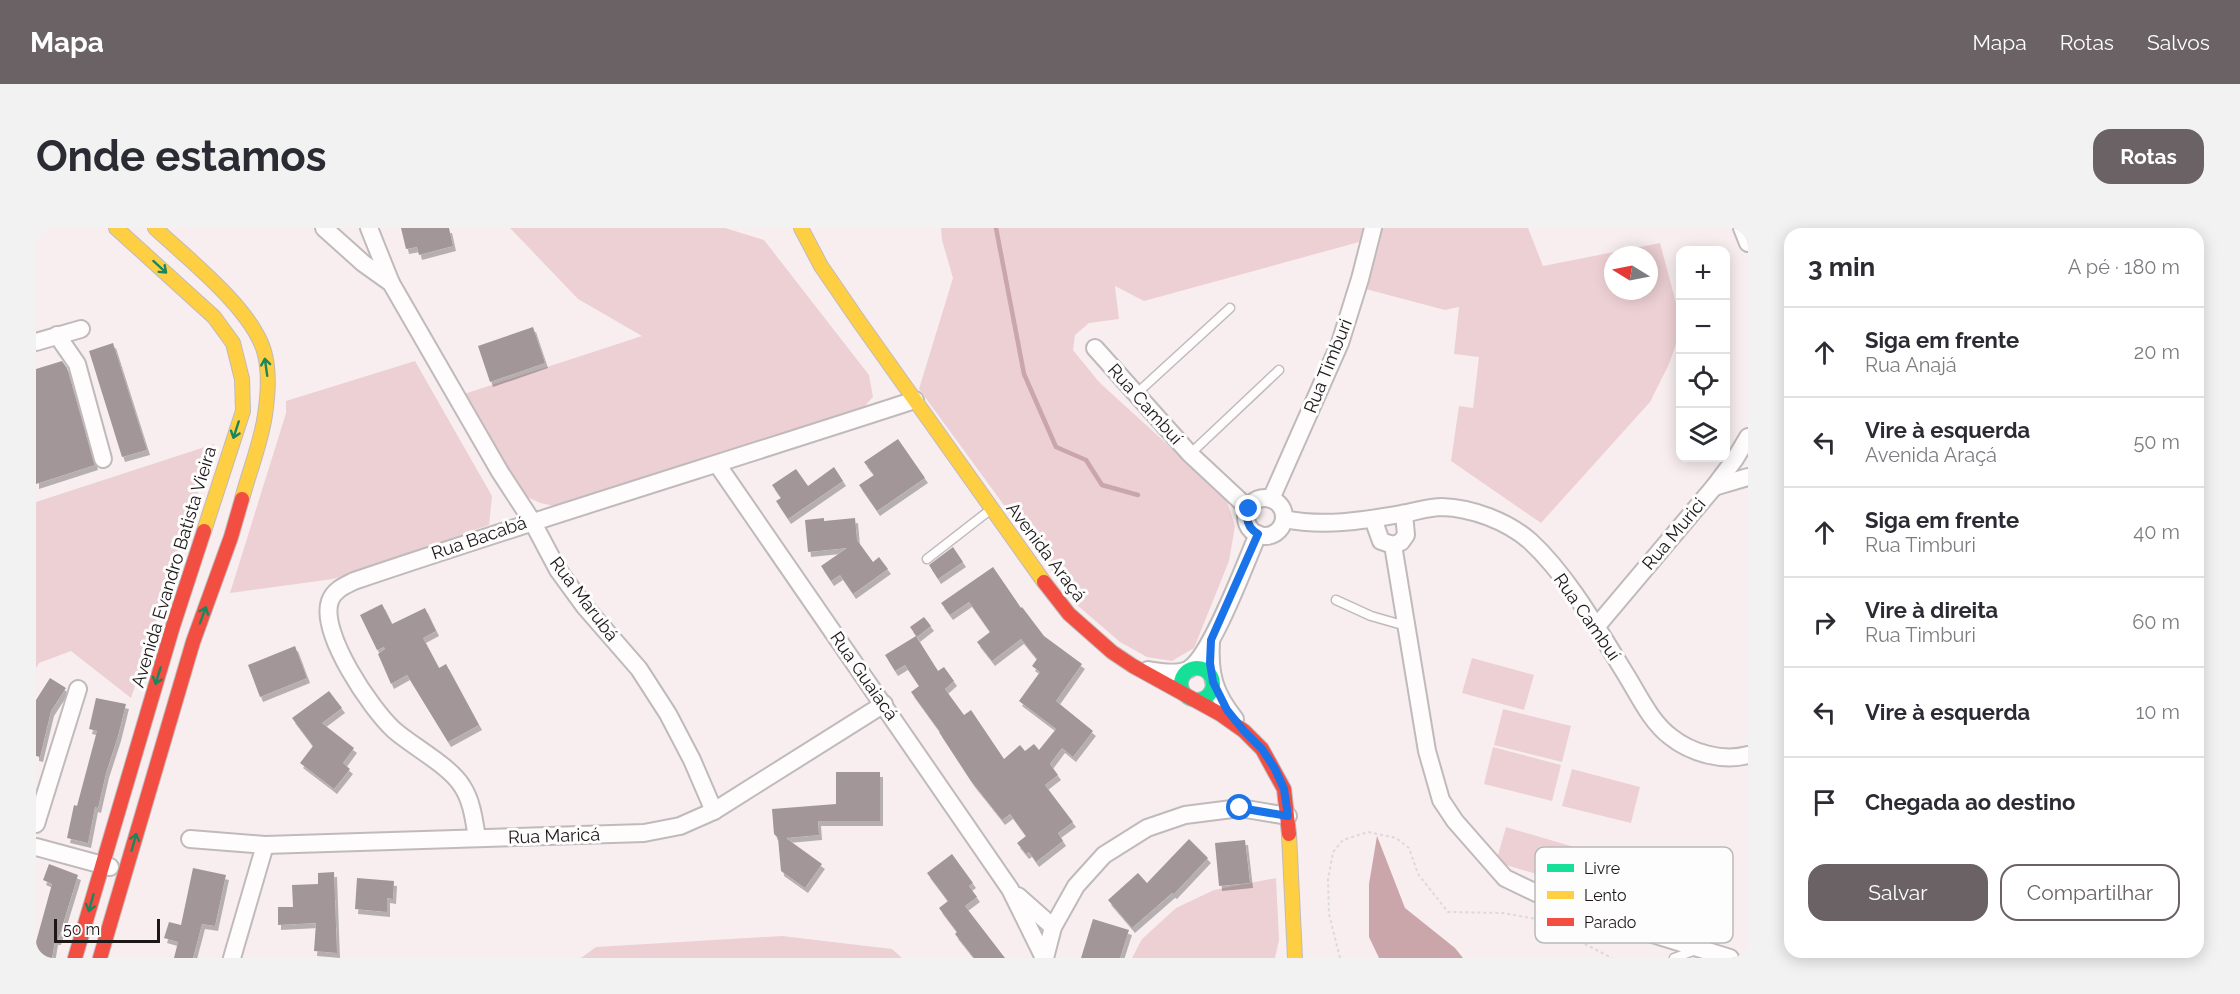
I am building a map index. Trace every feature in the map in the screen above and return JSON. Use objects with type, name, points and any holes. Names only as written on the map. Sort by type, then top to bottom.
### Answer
[{"type":"main road","name":"Avenida Evandro Batista Vieira","points":[[75,958],[170,637],[243,411],[242,379],[233,343],[214,317],[116,228]]},
{"type":"main road","points":[[100,958],[193,642],[230,542],[265,416],[268,382],[264,351],[251,323],[213,282],[155,228]]},
{"type":"main road","name":"Avenida Araçá","points":[[801,228],[821,266],[991,509],[1069,614],[1112,652],[1188,698],[1220,714],[1244,731],[1262,749],[1284,789],[1288,816],[1295,958]]},
{"type":"main road","points":[[203,534],[230,542]]},
{"type":"main road","points":[[1198,668],[1208,672],[1213,682],[1211,691],[1203,698],[1194,699],[1188,698],[1181,684],[1188,670],[1198,668]]},
{"type":"street","points":[[324,228],[391,283]]},
{"type":"street","name":"Rua Marubá","points":[[369,228],[391,283],[500,472],[532,521],[558,570],[585,607],[639,669],[668,714],[692,760],[714,811]]},
{"type":"street","points":[[814,228],[821,266]]},
{"type":"street","name":"Rua Timburi","points":[[1271,499],[1340,343],[1373,228]]},
{"type":"street","points":[[1742,228],[1748,243]]},
{"type":"street","points":[[36,342],[81,329]]},
{"type":"street","points":[[57,335],[76,364],[103,459]]},
{"type":"street","name":"Rua Cambuí","points":[[1095,348],[1190,454],[1249,509]]},
{"type":"street","name":"Rua Bacabá","points":[[477,838],[472,806],[461,784],[393,729],[362,690],[340,653],[329,621],[329,602],[337,590],[354,581],[532,521],[915,400]]},
{"type":"street","name":"Rua Murici","points":[[1596,627],[1713,487],[1735,459],[1748,437]]},
{"type":"street","name":"Rua Guaiacá","points":[[717,464],[1010,889],[1045,958]]},
{"type":"street","points":[[1713,487],[1748,477]]},
{"type":"street","points":[[1261,499],[1271,499],[1281,507],[1284,519],[1275,533],[1258,534],[1249,526],[1247,520],[1249,509],[1252,504],[1261,499]]},
{"type":"street","name":"Rua Cambuí","points":[[1373,519],[1441,507],[1473,512],[1499,522],[1529,541],[1561,577],[1596,627],[1650,713],[1670,737],[1689,749],[1708,755],[1737,758],[1748,755]]},
{"type":"street","points":[[1284,519],[1306,524],[1373,519],[1381,541],[1393,545],[1401,542],[1406,535],[1404,514]]},
{"type":"street","points":[[1133,666],[1169,672],[1188,670],[1200,658],[1211,640],[1258,534]]},
{"type":"street","points":[[1393,545],[1427,751],[1441,800],[1455,821],[1505,878],[1535,892]]},
{"type":"street","points":[[1211,640],[1210,663],[1213,682],[1227,710],[1244,731]]},
{"type":"street","points":[[36,824],[78,689]]},
{"type":"street","name":"Rua Maricá","points":[[190,839],[265,845],[644,833],[680,826],[714,811],[884,704]]},
{"type":"street","points":[[1045,958],[1053,927],[1076,886],[1104,855],[1148,828],[1185,815],[1240,808],[1288,816]]},
{"type":"street","points":[[232,958],[265,845]]},
{"type":"street","points":[[36,847],[126,871]]},
{"type":"street","name":"Rua Guaiacá","points":[[1010,889],[1053,927]]},
{"type":"street","points":[[1683,943],[1730,958]]},
{"type":"lane","points":[[1136,393],[1230,308]]},
{"type":"lane","points":[[1190,454],[1279,370]]},
{"type":"lane","points":[[927,559],[991,509]]},
{"type":"lane","points":[[1336,600],[1371,616],[1406,626]]},
{"type":"lane","points":[[1674,958],[1700,948]]},
{"type":"path","points":[[1340,958],[1329,914],[1328,880],[1333,852],[1343,840],[1368,832],[1396,838],[1409,848],[1418,874],[1448,912],[1503,913],[1535,919]]},
{"type":"path","points":[[1583,943],[1612,958]]},
{"type":"shaded area","points":[[510,228],[725,228],[764,240],[869,375],[873,397],[860,411],[559,507],[540,503],[523,495],[464,394],[642,336],[578,299]]},
{"type":"shaded area","points":[[941,228],[1528,228],[1543,266],[1604,254],[1604,300],[1658,300],[1658,246],[1645,246],[1660,243],[1676,303],[1676,344],[1650,402],[1541,523],[1451,461],[1459,406],[1473,408],[1479,357],[1454,354],[1459,307],[1445,310],[1358,287],[1370,239],[1144,301],[1115,286],[1119,319],[1089,323],[1075,335],[1073,350],[1099,382],[1226,498],[1235,526],[1229,561],[1194,648],[1172,661],[1147,657],[1120,642],[1077,605],[919,389],[953,278],[942,240]]},
{"type":"shaded area","points":[[415,361],[492,496],[489,525],[333,579],[230,593],[286,413],[286,401]]},
{"type":"shaded area","points":[[214,444],[131,698],[71,651],[39,663],[36,668],[36,502]]},
{"type":"shaded area","points":[[1472,658],[1534,675],[1524,710],[1462,693]]},
{"type":"shaded area","points":[[1503,709],[1571,726],[1562,762],[1494,745]]},
{"type":"shaded area","points":[[1493,747],[1561,765],[1552,801],[1484,784]]},
{"type":"shaded area","points":[[1572,769],[1640,787],[1631,823],[1562,806]]},
{"type":"shaded area","points":[[1506,827],[1574,847],[1535,847],[1535,874],[1496,862]]},
{"type":"shaded area","points":[[1377,836],[1405,908],[1455,948],[1463,958],[1379,958],[1369,937],[1369,884]]},
{"type":"shaded area","points":[[1276,878],[1279,940],[1275,958],[1132,958],[1142,939],[1176,908],[1214,890]]},
{"type":"shaded area","points":[[782,936],[892,949],[902,958],[581,958],[596,947]]},
{"type":"building","points":[[401,228],[449,228],[453,246],[419,255],[417,247],[406,249]]},
{"type":"building","points":[[533,327],[545,363],[490,382],[478,346]]},
{"type":"building","points":[[113,343],[147,450],[122,457],[89,351]]},
{"type":"building","points":[[62,361],[67,368],[95,465],[36,484],[36,369]]},
{"type":"building","points":[[898,439],[925,478],[877,511],[859,485],[874,475],[864,462]]},
{"type":"building","points":[[834,467],[843,481],[788,519],[776,501],[781,498],[772,485],[796,469],[808,486]]},
{"type":"building","points":[[824,518],[824,521],[855,518],[857,540],[873,562],[879,557],[888,569],[853,594],[840,575],[831,581],[821,566],[847,548],[808,552],[805,520]]},
{"type":"building","points":[[953,547],[963,562],[938,579],[929,565]]},
{"type":"building","points":[[993,567],[1021,608],[1044,636],[1082,664],[1056,701],[1093,731],[1073,757],[1062,748],[1050,764],[1058,775],[1045,785],[1073,822],[1058,833],[1063,841],[1036,862],[1029,852],[1026,854],[1017,843],[1026,836],[1010,814],[1002,820],[971,781],[911,692],[919,686],[905,665],[895,671],[885,655],[916,636],[938,671],[944,667],[954,681],[945,689],[964,715],[971,710],[1004,759],[1020,745],[1025,751],[1034,744],[1039,750],[1056,729],[1019,701],[1040,672],[1032,666],[1037,659],[1021,639],[992,661],[977,642],[990,632],[969,602],[950,615],[941,603]]},
{"type":"building","points":[[382,604],[392,624],[425,608],[436,631],[423,638],[439,668],[446,664],[479,725],[448,742],[407,675],[391,684],[378,654],[385,649],[384,647],[377,650],[360,615]]},
{"type":"building","points":[[924,617],[931,626],[917,637],[910,627]]},
{"type":"building","points":[[295,646],[307,678],[260,697],[248,665]]},
{"type":"building","points":[[50,678],[66,688],[51,711],[40,757],[36,756],[36,700]]},
{"type":"building","points":[[329,691],[342,708],[322,723],[354,748],[343,763],[350,769],[334,789],[300,763],[313,746],[292,718]]},
{"type":"building","points":[[96,698],[126,704],[98,808],[95,807],[88,843],[67,838],[74,805],[77,806],[97,731],[89,729]]},
{"type":"building","points":[[836,772],[880,772],[880,821],[818,821],[819,835],[786,838],[822,864],[805,888],[781,871],[772,809],[836,804]]},
{"type":"building","points":[[1189,839],[1208,858],[1174,894],[1172,893],[1132,928],[1108,900],[1138,873],[1147,883]]},
{"type":"building","points":[[1245,840],[1250,883],[1219,886],[1215,843]]},
{"type":"building","points":[[952,854],[973,883],[969,886],[977,897],[965,906],[1005,958],[974,958],[955,934],[957,932],[939,908],[948,901],[927,873]]},
{"type":"building","points":[[49,864],[78,875],[58,940],[55,940],[52,958],[36,958],[36,942],[52,884],[43,880]]},
{"type":"building","points":[[193,868],[226,875],[215,926],[202,924],[193,958],[174,958],[178,942],[164,938],[169,922],[181,925]]},
{"type":"building","points":[[334,872],[337,953],[314,951],[316,923],[278,925],[278,907],[293,907],[292,885],[318,884],[318,873]]},
{"type":"building","points":[[357,878],[394,881],[393,899],[387,898],[387,912],[355,909]]},
{"type":"building","points":[[1093,919],[1129,930],[1120,958],[1081,958]]},
{"type":"waterway","points":[[996,228],[1024,374],[1056,447],[1086,460],[1102,485],[1138,495]]},
{"type":"traffic: fast","points":[[1197,668],[1208,673],[1213,684],[1208,695],[1197,700],[1186,695],[1181,684],[1186,673],[1197,668]]},
{"type":"traffic: slow","points":[[116,228],[214,317],[233,343],[242,379],[243,411],[204,531]]},
{"type":"traffic: slow","points":[[155,228],[201,269],[232,301],[257,335],[264,351],[268,383],[265,415],[242,499]]},
{"type":"traffic: slow","points":[[801,228],[821,266],[858,320],[1044,582]]},
{"type":"traffic: slow","points":[[1289,834],[1295,958]]},
{"type":"traffic: jam","points":[[100,958],[193,642],[231,537],[242,499]]},
{"type":"traffic: jam","points":[[75,958],[173,626],[204,531]]},
{"type":"traffic: jam","points":[[1044,582],[1069,614],[1112,652],[1220,714],[1244,731],[1262,749],[1284,789],[1289,834]]},
{"type":"route","points":[[1240,808],[1288,816],[1284,789],[1275,769],[1262,749],[1227,710],[1213,682],[1210,663],[1211,640],[1258,534],[1249,526],[1247,520],[1249,509]]}]
